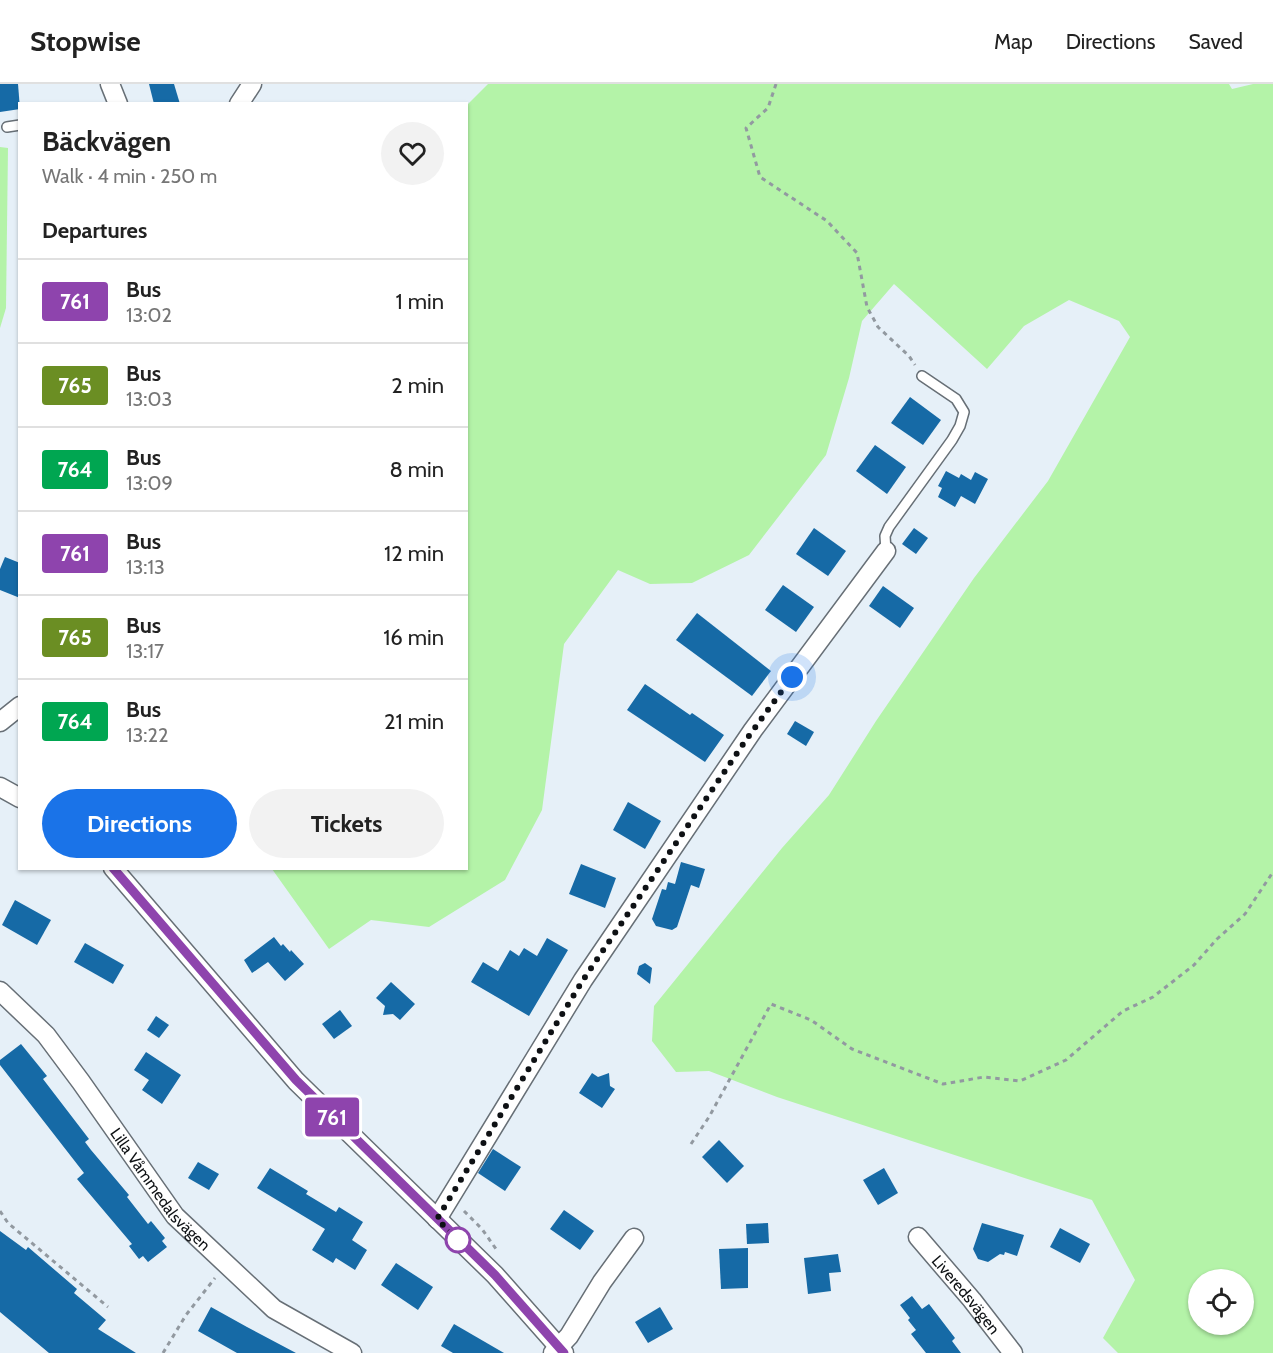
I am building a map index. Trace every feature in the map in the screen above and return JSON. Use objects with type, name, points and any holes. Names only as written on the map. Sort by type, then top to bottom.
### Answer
[{"type":"street","points":[[110,84],[117,102]]},
{"type":"street","points":[[240,102],[252,84]]},
{"type":"street","points":[[437,1219],[583,980],[753,730],[886,551]]},
{"type":"street","points":[[0,722],[18,708]]},
{"type":"street","points":[[0,787],[18,797]]},
{"type":"street","points":[[115,870],[296,1080],[495,1275],[559,1351],[602,1282],[634,1238]]},
{"type":"street","name":"Lilla Våmmedalsvägen","points":[[0,991],[46,1035],[175,1216],[274,1309],[352,1353]]},
{"type":"street","name":"Liveredsvägen","points":[[918,1237],[972,1300],[1013,1353]]},
{"type":"lane","points":[[7,127],[18,125]]},
{"type":"lane","points":[[886,551],[885,536],[889,527],[952,440],[960,426],[964,412],[956,399],[922,376]]},
{"type":"path","points":[[776,84],[768,108],[746,128],[760,177],[827,221],[857,253],[867,307],[878,327],[909,356],[922,376]]},
{"type":"path","points":[[691,1144],[709,1117],[771,1004],[811,1020],[852,1049],[943,1084],[984,1077],[1020,1081],[1066,1060],[1123,1011],[1153,998],[1194,964],[1245,914],[1273,872]]},
{"type":"path","points":[[0,1211],[8,1223],[108,1307]]},
{"type":"path","points":[[163,1353],[186,1314],[226,1265]]},
{"type":"green space","points":[[488,84],[1229,84],[1232,89],[1253,84],[1273,84],[1273,1353],[1118,1353],[1103,1338],[1135,1280],[1092,1200],[777,1097],[709,1071],[676,1072],[652,1041],[654,1006],[782,848],[829,795],[876,721],[974,578],[1048,481],[1130,337],[1119,321],[1069,300],[1024,326],[987,369],[894,284],[862,321],[849,378],[826,455],[749,555],[692,583],[650,584],[618,570],[564,644],[542,810],[505,880],[429,927],[371,920],[329,949],[273,870],[468,870],[468,104]]},
{"type":"green space","points":[[0,147],[8,148],[6,308],[0,328]]},
{"type":"building","points":[[0,84],[18,84],[18,109],[0,112]]},
{"type":"building","points":[[149,84],[174,84],[179,102],[154,102]]},
{"type":"building","points":[[910,397],[941,420],[923,445],[891,423]]},
{"type":"building","points":[[875,445],[906,467],[887,494],[856,471]]},
{"type":"building","points":[[946,471],[959,478],[961,474],[971,480],[975,472],[988,479],[975,504],[961,496],[955,507],[938,497],[942,488],[938,486]]},
{"type":"building","points":[[814,528],[846,551],[828,576],[796,554]]},
{"type":"building","points":[[914,528],[928,538],[916,554],[902,544]]},
{"type":"building","points":[[5,557],[18,562],[18,597],[0,590],[0,569]]},
{"type":"building","points":[[783,585],[814,607],[796,632],[765,610]]},
{"type":"building","points":[[883,586],[914,608],[900,628],[869,606]]},
{"type":"building","points":[[697,613],[771,671],[752,696],[676,640]]},
{"type":"building","points":[[645,684],[724,735],[705,762],[627,710]]},
{"type":"building","points":[[795,721],[814,732],[806,746],[787,734]]},
{"type":"building","points":[[628,802],[661,821],[645,849],[613,830]]},
{"type":"building","points":[[681,862],[705,869],[699,888],[691,885],[677,927],[672,930],[656,926],[652,919],[662,889],[666,890],[668,882],[675,884]]},
{"type":"building","points":[[581,864],[616,878],[605,908],[569,894]]},
{"type":"building","points":[[15,900],[51,920],[37,945],[2,925]]},
{"type":"building","points":[[274,937],[281,946],[283,944],[290,952],[291,950],[304,964],[285,981],[268,962],[252,973],[244,960]]},
{"type":"building","points":[[547,938],[568,950],[529,1016],[471,982],[483,962],[498,971],[510,950],[519,956],[524,948],[537,956]]},
{"type":"building","points":[[85,943],[124,965],[113,984],[74,962]]},
{"type":"building","points":[[645,963],[652,968],[650,984],[637,974],[639,966]]},
{"type":"building","points":[[391,982],[415,1004],[400,1020],[393,1014],[383,1015],[385,1006],[376,998]]},
{"type":"building","points":[[340,1010],[352,1026],[334,1039],[322,1024]]},
{"type":"building","points":[[156,1016],[169,1025],[159,1038],[147,1030]]},
{"type":"building","points":[[21,1044],[47,1076],[43,1079],[89,1139],[85,1142],[129,1195],[127,1197],[148,1224],[151,1221],[165,1238],[162,1241],[167,1247],[148,1262],[143,1256],[139,1259],[129,1246],[132,1244],[77,1179],[84,1173],[0,1065],[0,1060]]},
{"type":"building","points":[[146,1052],[181,1075],[162,1104],[142,1090],[149,1080],[134,1070]]},
{"type":"building","points":[[592,1073],[598,1077],[609,1073],[610,1086],[615,1089],[602,1108],[579,1093]]},
{"type":"building","points":[[719,1140],[744,1166],[727,1183],[702,1157]]},
{"type":"building","points":[[493,1149],[521,1167],[505,1191],[478,1173]]},
{"type":"building","points":[[198,1162],[219,1174],[209,1190],[188,1178]]},
{"type":"building","points":[[270,1168],[308,1191],[306,1194],[336,1212],[339,1207],[363,1222],[352,1240],[367,1250],[355,1270],[336,1258],[333,1263],[312,1250],[325,1229],[257,1188]]},
{"type":"building","points":[[884,1168],[898,1193],[878,1205],[863,1180]]},
{"type":"building","points":[[564,1210],[594,1231],[580,1250],[550,1229]]},
{"type":"building","points":[[768,1223],[769,1243],[747,1244],[746,1224]]},
{"type":"building","points":[[982,1223],[1024,1235],[1017,1256],[1005,1252],[1004,1255],[1000,1254],[988,1262],[978,1259],[973,1249]]},
{"type":"building","points":[[1060,1228],[1090,1244],[1080,1263],[1050,1247]]},
{"type":"building","points":[[0,1231],[26,1250],[28,1247],[77,1289],[74,1293],[106,1320],[98,1329],[136,1353],[49,1353],[0,1312]]},
{"type":"building","points":[[748,1248],[748,1288],[721,1289],[719,1249]]},
{"type":"building","points":[[838,1254],[841,1272],[829,1273],[831,1291],[808,1294],[804,1258]]},
{"type":"building","points":[[396,1263],[433,1287],[418,1310],[381,1285]]},
{"type":"building","points":[[912,1296],[922,1309],[929,1304],[955,1338],[952,1341],[961,1353],[926,1353],[911,1334],[916,1330],[900,1305]]},
{"type":"building","points":[[211,1307],[296,1353],[237,1353],[198,1331]]},
{"type":"building","points":[[660,1307],[673,1329],[648,1343],[635,1322]]},
{"type":"building","points":[[454,1324],[504,1353],[453,1353],[441,1346]]},
{"type":"bus line","name":"761","points":[[115,870],[165,931],[296,1080],[495,1275],[564,1353]]},
{"type":"route","points":[[458,1240],[437,1219],[583,980],[746,740],[792,677]]}]
